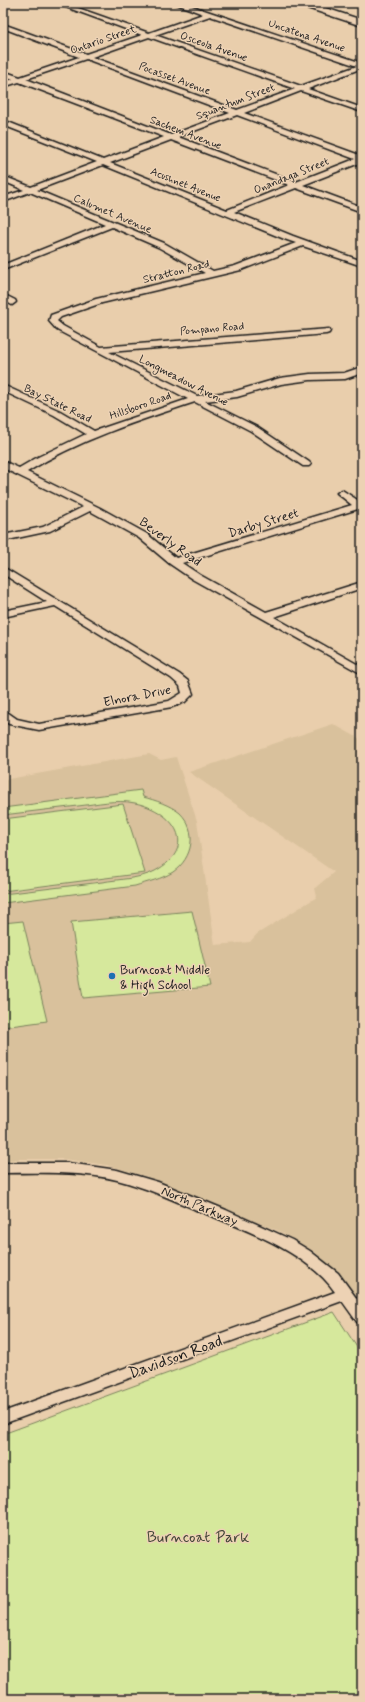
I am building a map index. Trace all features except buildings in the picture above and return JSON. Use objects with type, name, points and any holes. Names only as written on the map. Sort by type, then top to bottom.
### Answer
[{"type":"street","name":"Osceola Avenue","points":[[58,3],[362,110]]},
{"type":"street","name":"Uncatena Avenue","points":[[177,3],[362,66]]},
{"type":"street","points":[[300,3],[362,23]]},
{"type":"street","name":"Ontario Street","points":[[3,85],[210,14]]},
{"type":"street","name":"Pocasset Avenue","points":[[3,26],[362,159]]},
{"type":"street","name":"Squantum Street","points":[[3,200],[362,66]]},
{"type":"street","name":"Sachem Avenue","points":[[3,73],[362,210]]},
{"type":"street","name":"Acushnet Avenue","points":[[3,122],[303,243],[362,264]]},
{"type":"street","name":"Onandaga Street","points":[[228,212],[362,159]]},
{"type":"street","name":"Calumet Avenue","points":[[3,178],[169,249],[212,274]]},
{"type":"street","points":[[3,268],[113,224]]},
{"type":"street","name":"Stratton Road","points":[[53,318],[99,301],[246,265],[303,243]]},
{"type":"street","points":[[3,297],[12,302]]},
{"type":"street","name":"Longmeadow Avenue","points":[[53,318],[53,321],[60,328],[254,429],[306,464]]},
{"type":"street","name":"Pompano Road","points":[[100,350],[326,331]]},
{"type":"street","name":"Hillsboro Road","points":[[93,434],[148,414],[196,399],[237,394],[280,381],[310,377],[346,376],[362,370]]},
{"type":"street","name":"Bay State Road","points":[[3,388],[57,413],[93,434]]},
{"type":"street","name":"Bay State Road","points":[[20,472],[41,459],[93,434]]},
{"type":"street","name":"Beverly Road","points":[[3,464],[90,507],[146,537],[174,562],[202,580],[362,671]]},
{"type":"street","points":[[342,493],[360,507]]},
{"type":"street","points":[[3,538],[46,529],[90,507]]},
{"type":"street","name":"Darby Street","points":[[174,562],[360,507]]},
{"type":"street","name":"Elnora Drive","points":[[3,570],[175,676],[183,682],[187,688],[188,694],[181,700],[172,704],[46,726],[25,725],[13,722],[3,714]]},
{"type":"street","points":[[265,616],[362,585]]},
{"type":"street","points":[[3,614],[56,603]]},
{"type":"street","name":"North Parkway","points":[[3,1168],[38,1167],[80,1169],[117,1175],[153,1186],[221,1214],[287,1244],[320,1266],[332,1277],[346,1294],[362,1318]]},
{"type":"street","name":"Davidson Road","points":[[3,1418],[346,1294]]},
{"type":"shaded area","points":[[333,724],[362,740],[362,1304],[341,1278],[315,1252],[279,1231],[145,1176],[106,1165],[63,1159],[20,1159],[3,1161],[3,780],[149,754],[161,760],[176,757],[197,821],[215,945],[250,942],[257,934],[317,897],[315,888],[334,872],[189,772]]},
{"type":"green space","points":[[141,790],[143,797],[172,808],[180,813],[186,820],[191,836],[189,852],[180,866],[173,872],[135,886],[3,903],[3,894],[129,878],[149,874],[169,862],[176,851],[179,841],[176,831],[170,822],[161,814],[149,807],[135,803],[106,802],[3,815],[3,808]]},
{"type":"green space","points":[[123,804],[145,873],[3,891],[3,819]]},
{"type":"green space","points":[[192,911],[210,987],[83,998],[71,922]]},
{"type":"green space","points":[[23,921],[47,1021],[3,1027],[3,923]]},
{"type":"green space","name":"Burncoat Park","points":[[334,1312],[362,1355],[362,1699],[3,1699],[3,1434]]},
{"type":"place","name":"Burncoat Middle & High School","points":[[112,976]]}]
